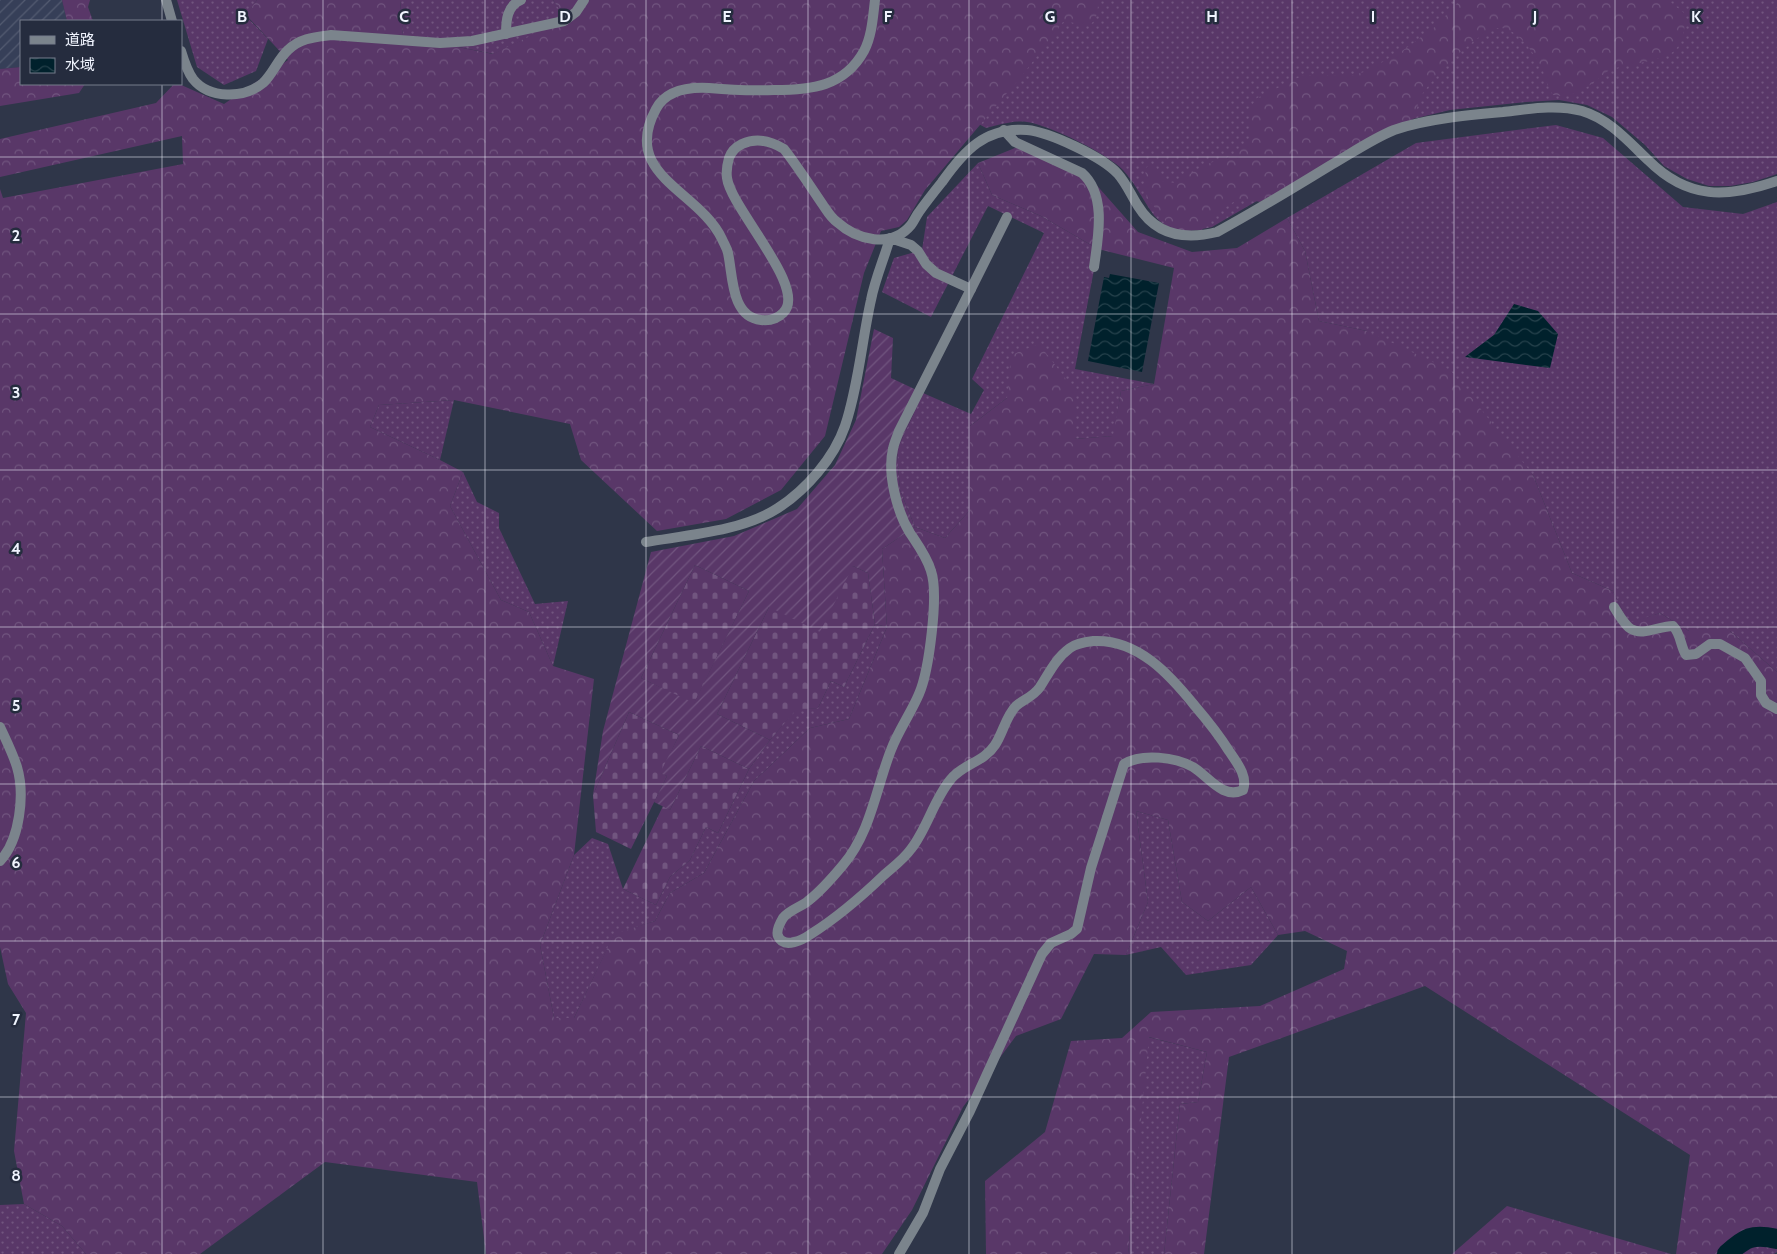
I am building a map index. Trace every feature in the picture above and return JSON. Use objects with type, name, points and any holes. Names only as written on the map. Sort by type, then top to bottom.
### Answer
[{"type":"street","points":[[166,0],[172,20]]},
{"type":"street","points":[[506,34],[506,19],[514,3],[521,0]]},
{"type":"street","points":[[182,54],[186,68],[194,80],[209,90],[224,94],[239,94],[252,90],[264,82],[288,49],[301,41],[313,37],[331,35],[440,43],[472,41],[564,21],[576,12],[584,0]]},
{"type":"street","points":[[875,0],[870,33],[864,50],[853,65],[838,79],[820,87],[801,90],[749,91],[704,88],[682,90],[669,95],[659,103],[651,118],[646,147],[651,161],[659,174],[699,209],[718,231],[728,251],[735,294],[741,307],[749,316],[759,320],[769,321],[777,318],[784,312],[788,307],[788,292],[781,274],[734,197],[727,180],[726,167],[731,154],[739,145],[750,141],[773,142],[784,149],[835,221],[849,232],[864,238],[877,240],[890,238],[911,226],[919,212],[958,160],[973,145],[1004,130],[1028,130],[1054,137],[1106,164],[1118,174],[1145,216],[1160,229],[1171,233],[1192,236],[1217,232],[1368,144],[1396,130],[1423,123],[1553,107],[1595,116],[1608,123],[1660,172],[1696,190],[1734,193],[1777,182]]},
{"type":"street","points":[[1004,130],[1015,142],[1082,173],[1090,180],[1096,193],[1100,230],[1094,267]]},
{"type":"street","points":[[899,1254],[923,1213],[940,1169],[970,1111],[1042,954],[1052,943],[1077,930],[1091,868],[1124,764],[1131,760],[1144,758],[1181,762],[1193,768],[1224,790],[1239,792],[1245,787],[1245,780],[1220,737],[1181,688],[1160,666],[1141,653],[1119,644],[1105,641],[1073,645],[1062,655],[1032,696],[1016,706],[996,745],[986,756],[953,776],[942,790],[912,849],[850,908],[813,933],[798,942],[787,942],[778,935],[778,927],[785,916],[809,900],[845,863],[861,838],[870,816],[892,746],[920,693],[926,672],[935,602],[935,586],[931,570],[919,545],[909,532],[896,499],[891,467],[892,450],[899,431],[1007,217]]},
{"type":"street","points":[[890,238],[911,245],[918,250],[926,264],[936,273],[971,289]]},
{"type":"street","points":[[646,542],[714,530],[750,521],[778,508],[809,482],[829,457],[844,427],[853,395],[871,297],[890,238]]},
{"type":"street","points":[[1614,607],[1630,628],[1640,632],[1664,626],[1673,626],[1679,632],[1681,646],[1686,655],[1696,654],[1710,644],[1720,644],[1745,658],[1761,681],[1761,695],[1766,703],[1777,709]]},
{"type":"street","points":[[0,727],[17,768],[21,790],[19,815],[11,846],[0,861]]},
{"type":"shaded area","points":[[0,0],[62,0],[67,20],[20,20],[20,67],[0,69]]},
{"type":"green space","points":[[62,0],[90,0],[88,7],[93,20],[67,20]]},
{"type":"green space","points":[[177,0],[257,0],[246,16],[268,39],[256,71],[224,85],[197,67]]},
{"type":"green space","points":[[257,0],[400,0],[403,36],[493,54],[566,19],[553,0],[1098,0],[1094,21],[1086,25],[1063,22],[1024,73],[925,190],[907,220],[899,227],[881,231],[864,273],[825,436],[781,490],[726,519],[657,531],[581,460],[570,424],[454,400],[379,405],[370,427],[463,472],[450,506],[501,600],[529,612],[553,666],[594,679],[574,855],[540,945],[554,1018],[574,1018],[614,934],[655,921],[670,893],[704,873],[754,781],[810,728],[849,719],[887,627],[882,549],[915,527],[945,538],[970,510],[970,426],[1007,398],[1011,355],[1039,344],[1075,391],[1074,439],[1113,436],[1121,391],[1154,384],[1174,268],[1098,249],[1041,216],[992,195],[978,163],[1020,146],[1085,172],[1138,232],[1192,252],[1237,248],[1287,218],[1305,251],[1319,321],[1367,331],[1450,370],[1533,475],[1572,573],[1613,591],[1629,623],[1660,613],[1689,631],[1730,631],[1777,672],[1777,1245],[1732,1241],[1716,1254],[1676,1254],[1690,1155],[1425,986],[1229,1057],[1204,1254],[1164,1254],[1180,1104],[1198,1102],[1207,1052],[1149,1037],[1128,1254],[986,1254],[985,1181],[1045,1132],[1071,1041],[1122,1038],[1151,1012],[1260,1006],[1344,969],[1347,951],[1305,931],[1278,935],[1251,887],[1208,921],[1182,902],[1168,820],[1136,811],[1148,902],[1126,955],[1094,954],[1061,1019],[1016,1036],[963,1107],[912,1210],[882,1254],[486,1254],[477,1182],[325,1162],[200,1254],[86,1254],[62,1226],[24,1204],[14,1151],[26,1013],[8,984],[0,947],[0,189],[3,198],[183,164],[182,136],[0,177],[0,139],[156,103],[173,85],[181,85],[224,104],[288,60],[246,15]]},
{"type":"green space","points":[[400,0],[553,0],[567,19],[494,54],[403,36]]},
{"type":"green space","points":[[1055,0],[1777,0],[1777,174],[1753,182],[1730,186],[1709,186],[1687,179],[1664,166],[1645,145],[1612,117],[1587,105],[1559,100],[1526,102],[1450,110],[1388,125],[1212,227],[1192,230],[1176,229],[1165,225],[1156,217],[1123,170],[1092,149],[1063,134],[1037,124],[1012,122],[986,128],[975,122]]},
{"type":"green space","points":[[1460,0],[1668,0],[1684,13],[1685,23],[1682,38],[1675,50],[1670,54],[1655,60],[1612,69],[1583,89],[1572,94],[1560,96],[1553,95],[1539,63],[1524,42],[1509,30],[1498,28],[1479,37],[1443,69],[1420,99],[1412,120],[1260,202],[1238,199],[1211,217],[1202,230],[1174,231],[1147,198],[1144,187],[1146,168],[1149,165],[1156,167],[1162,181],[1175,183],[1203,166],[1236,155],[1249,141],[1251,131],[1250,108],[1257,98],[1304,75],[1351,76],[1367,71],[1405,49],[1436,26]]},
{"type":"green space","points":[[20,67],[20,85],[84,85],[79,93],[0,106],[0,69]]},
{"type":"green space","points":[[1556,125],[1603,138],[1683,207],[1743,214],[1777,202],[1777,672],[1730,631],[1689,631],[1660,613],[1629,624],[1613,591],[1572,573],[1533,475],[1367,331],[1319,321],[1305,251],[1287,218],[1416,143]],"holes":[[[1494,335],[1550,367],[1466,356]]]},
{"type":"green space","points":[[978,163],[992,195],[1041,216],[1098,249],[1075,369],[1154,384],[1121,391],[1114,436],[1074,439],[1007,398],[970,426],[970,510],[945,538],[915,527],[900,490],[897,450],[923,393],[971,414],[984,390],[972,379],[1044,233],[988,206],[931,317],[882,292],[894,258],[922,250],[927,217]]},
{"type":"green space","points":[[874,329],[893,338],[891,378],[923,393],[897,450],[900,490],[915,527],[882,549],[887,627],[875,624],[868,573],[853,566],[820,632],[769,607],[717,714],[770,740],[749,769],[701,746],[670,810],[654,802],[667,776],[660,773],[679,735],[629,712],[593,795],[603,731],[651,552],[734,536],[797,509],[835,465],[856,420]],"holes":[[[695,565],[749,591],[694,703],[641,678]]]},
{"type":"green space","points":[[454,400],[440,460],[370,427],[379,405]]},
{"type":"green space","points":[[463,472],[477,502],[499,513],[499,528],[535,604],[568,601],[553,666],[529,612],[501,600],[450,506]]},
{"type":"green space","points":[[695,565],[749,591],[694,704],[641,678]]},
{"type":"green space","points":[[853,566],[868,573],[875,624],[844,687],[831,681],[818,708],[796,710],[770,740],[717,714],[769,607]]},
{"type":"green space","points":[[875,624],[887,627],[849,719],[810,728],[754,781],[704,873],[670,893],[655,921],[614,935],[574,1018],[554,1018],[540,945],[574,855],[592,838],[608,844],[623,889],[656,905],[670,877],[690,860],[706,827],[718,833],[749,769],[796,709],[818,708],[831,681],[844,687]]},
{"type":"green space","points":[[629,712],[679,735],[661,773],[667,776],[631,849],[596,832],[593,795]]},
{"type":"green space","points":[[701,746],[749,769],[718,833],[706,827],[690,860],[670,877],[656,905],[623,889],[663,806],[670,810]]},
{"type":"green space","points":[[1136,811],[1168,820],[1182,902],[1208,921],[1251,887],[1278,935],[1251,965],[1186,975],[1161,947],[1126,955],[1148,902]]},
{"type":"green space","points":[[1148,1037],[1207,1052],[1198,1102],[1180,1104],[1164,1254],[1128,1254]]},
{"type":"green space","points":[[24,1204],[62,1226],[86,1254],[0,1254],[0,1205]]},
{"type":"green space","points":[[1507,1206],[1671,1254],[1452,1254]]},
{"type":"green space","points":[[1731,1241],[1777,1245],[1777,1252],[1774,1254],[1716,1254]]},
{"type":"water","points":[[1110,274],[1159,283],[1142,372],[1088,361],[1104,277],[1109,278]]},
{"type":"water","points":[[1514,304],[1538,311],[1558,334],[1550,368],[1465,357],[1494,335]]},
{"type":"waterway","points":[[1727,1254],[1749,1238],[1768,1237],[1777,1239]]}]
